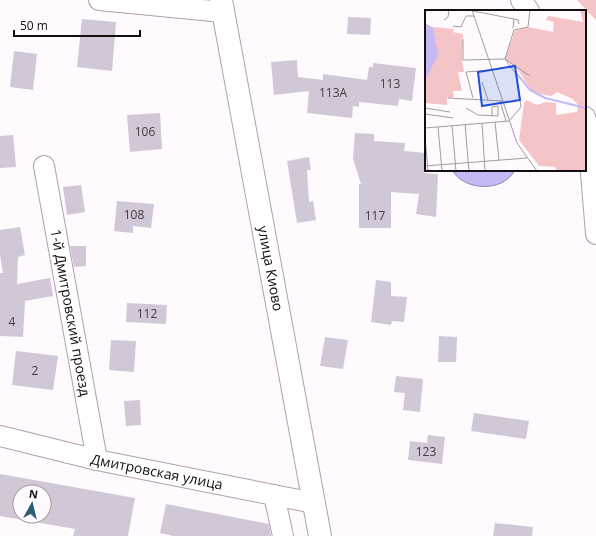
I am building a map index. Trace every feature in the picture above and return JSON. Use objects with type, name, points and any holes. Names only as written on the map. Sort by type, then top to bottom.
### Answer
[{"type":"main road","name":"улица Киово","points":[[222,6],[320,536]]},
{"type":"street","points":[[99,0],[222,6]]},
{"type":"street","points":[[521,0],[528,10]]},
{"type":"street","points":[[586,120],[596,234]]},
{"type":"street","name":"1-й Дмитровский проезд","points":[[44,166],[97,460]]},
{"type":"street","name":"Дмитровская улица","points":[[0,436],[97,460],[314,503]]},
{"type":"street","points":[[274,495],[283,536]]},
{"type":"shaded area","points":[[577,0],[596,0],[596,20]]},
{"type":"shaded area","points":[[453,171],[514,171],[502,183],[493,186],[474,185],[465,182]]},
{"type":"building","points":[[348,17],[371,18],[370,35],[347,34]]},
{"type":"building","points":[[82,19],[116,22],[112,71],[77,67]]},
{"type":"building","points":[[14,51],[37,54],[33,90],[10,87]]},
{"type":"building","points":[[297,60],[298,77],[323,80],[323,74],[367,80],[369,67],[373,67],[373,63],[416,68],[412,101],[399,99],[398,106],[359,102],[359,107],[353,106],[352,118],[307,113],[309,91],[274,95],[271,62]]},
{"type":"building","points":[[160,113],[162,149],[130,152],[127,115]]},
{"type":"building","points":[[355,133],[374,134],[374,141],[405,143],[404,151],[425,153],[424,173],[438,174],[436,217],[416,214],[419,194],[391,192],[391,228],[359,228],[359,184],[361,184],[353,159]]},
{"type":"building","points":[[13,135],[16,167],[0,168],[0,136]]},
{"type":"building","points":[[309,157],[311,170],[307,170],[309,202],[313,201],[316,220],[297,223],[287,161]]},
{"type":"building","points":[[81,185],[85,212],[67,215],[63,187]]},
{"type":"building","points":[[117,201],[154,204],[151,228],[133,226],[133,233],[114,231]]},
{"type":"building","points":[[20,227],[25,255],[18,257],[17,284],[50,278],[53,296],[25,301],[23,337],[0,336],[0,273],[3,273],[0,255],[0,230]]},
{"type":"building","points":[[70,246],[86,246],[86,266],[74,267]]},
{"type":"building","points":[[376,280],[391,282],[391,296],[407,297],[404,322],[392,321],[391,325],[371,322]]},
{"type":"building","points":[[127,303],[167,305],[166,324],[126,322]]},
{"type":"building","points":[[439,336],[457,337],[456,362],[438,362]]},
{"type":"building","points":[[325,337],[348,340],[343,369],[320,366]]},
{"type":"building","points":[[111,340],[136,341],[134,372],[109,370]]},
{"type":"building","points":[[16,351],[58,356],[53,390],[12,385]]},
{"type":"building","points":[[396,376],[423,379],[420,412],[403,410],[405,393],[394,392]]},
{"type":"building","points":[[140,400],[141,425],[126,426],[124,401]]},
{"type":"building","points":[[474,413],[529,421],[526,439],[471,431]]},
{"type":"building","points":[[428,435],[445,437],[442,464],[408,460],[410,441],[427,443]]},
{"type":"building","points":[[0,474],[135,498],[128,536],[73,536],[75,529],[46,524],[52,524],[52,484],[12,484],[12,518],[0,516]]},
{"type":"building","points":[[166,504],[269,524],[271,536],[173,536],[160,533]]},
{"type":"building","points":[[495,523],[533,527],[532,536],[493,536]]}]
